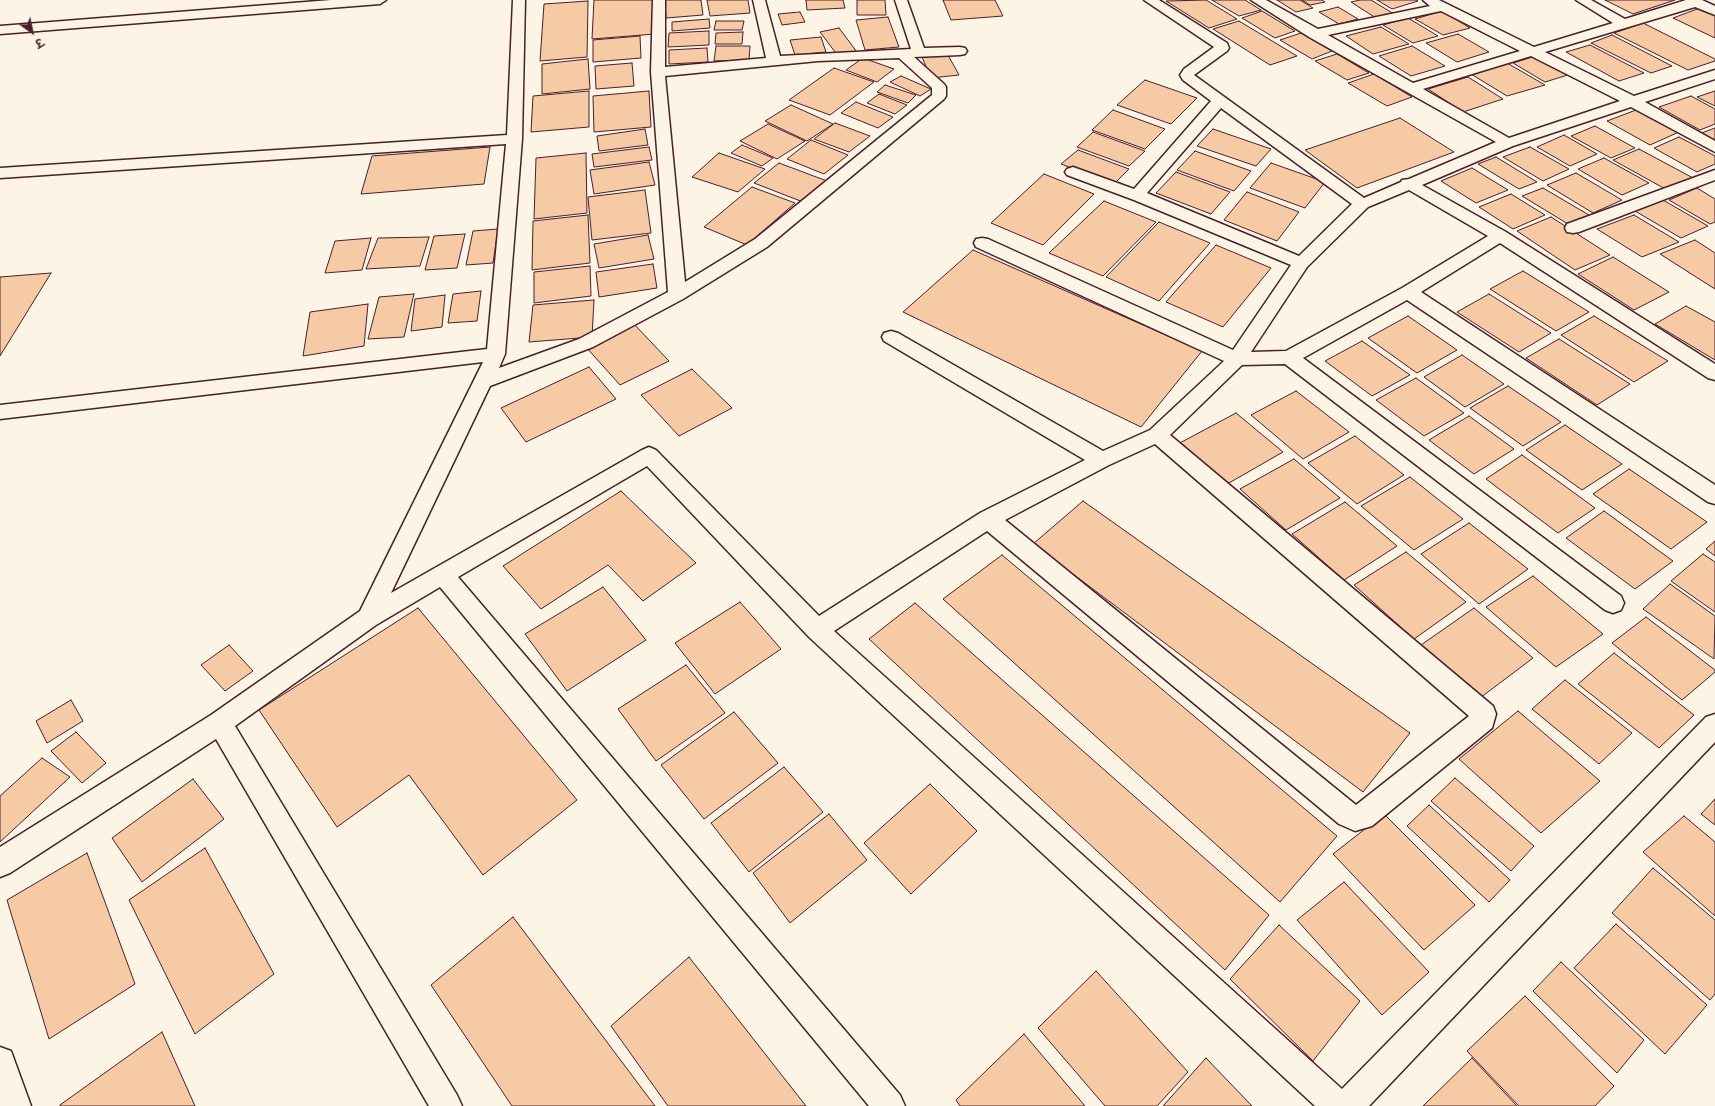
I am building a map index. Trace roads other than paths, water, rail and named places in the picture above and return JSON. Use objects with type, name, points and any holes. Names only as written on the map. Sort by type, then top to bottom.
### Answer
[{"type":"street","points":[[0,30],[380,0]]},
{"type":"street","points":[[368,618],[496,354],[514,139],[519,0]]},
{"type":"street","points":[[660,0],[658,72],[677,295]]},
{"type":"street","points":[[759,0],[774,61]]},
{"type":"street","points":[[901,0],[919,53]]},
{"type":"street","points":[[1150,0],[1222,46],[1222,48],[1187,74],[1362,204]]},
{"type":"street","points":[[1257,0],[1314,34],[1508,143]]},
{"type":"street","points":[[1429,0],[1632,101],[1715,146]]},
{"type":"street","points":[[1582,0],[1624,24]]},
{"type":"street","points":[[1411,88],[1695,1],[1715,11]]},
{"type":"street","points":[[1314,34],[1442,7]]},
{"type":"street","points":[[658,72],[818,57],[960,51]]},
{"type":"street","points":[[483,381],[586,342],[677,295],[761,243],[934,103],[939,96],[939,87],[902,53]]},
{"type":"street","points":[[817,630],[988,519],[1102,460],[1157,435],[1237,359],[1301,263],[1362,204],[1408,183],[1508,143],[1715,74]]},
{"type":"street","points":[[1139,196],[1137,193],[1220,100]]},
{"type":"street","points":[[0,173],[514,139]]},
{"type":"street","points":[[1073,172],[1139,196],[1301,263]]},
{"type":"street","points":[[1573,228],[1715,175]]},
{"type":"street","points":[[1408,183],[1500,236],[1715,373]]},
{"type":"street","points":[[982,243],[1237,359],[1289,357],[1408,292],[1500,236]]},
{"type":"street","points":[[1408,292],[1715,496]]},
{"type":"street","points":[[891,337],[1102,460]]},
{"type":"street","points":[[0,412],[496,354]]},
{"type":"street","points":[[1289,357],[1613,603]]},
{"type":"street","points":[[988,519],[1348,815],[1356,818],[1363,817],[1483,720],[1484,714],[1157,435]]},
{"type":"street","points":[[0,863],[220,723],[368,618],[649,455],[817,630],[1338,1106]]},
{"type":"street","points":[[443,575],[889,1106]]},
{"type":"street","points":[[220,723],[446,1106]]},
{"type":"street","points":[[1347,1106],[1715,725]]},
{"type":"street","points":[[0,1062],[15,1106]]}]
